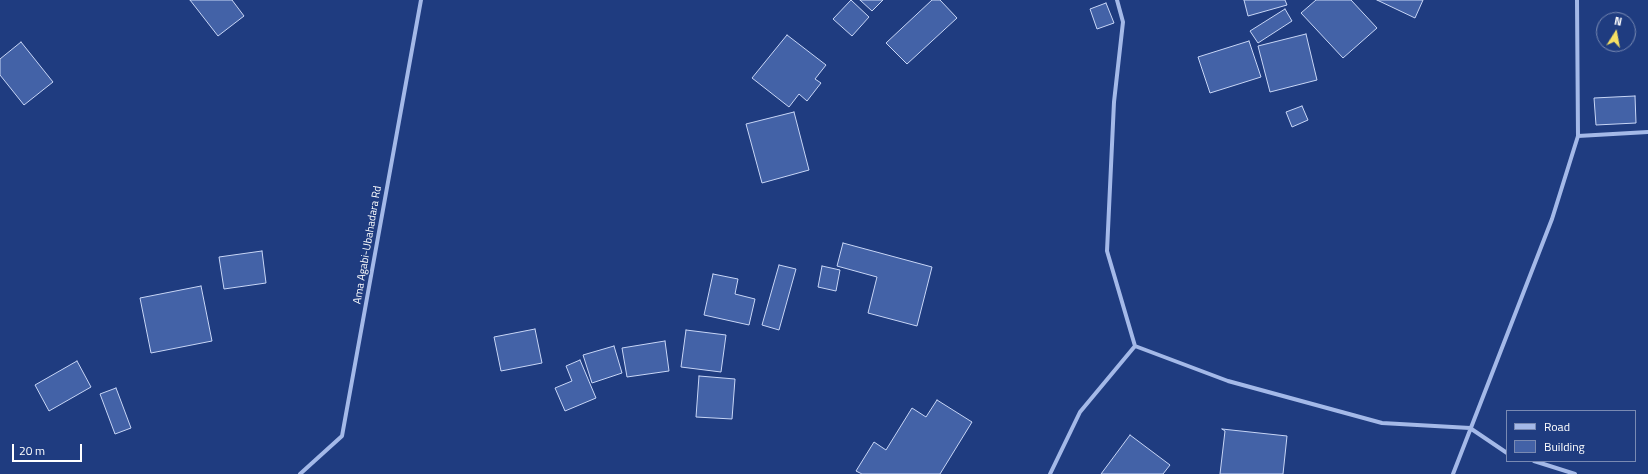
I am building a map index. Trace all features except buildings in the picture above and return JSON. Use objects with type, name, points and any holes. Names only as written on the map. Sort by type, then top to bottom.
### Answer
[{"type":"street","name":"Ama Agabi-Ubahadara Rd","points":[[300,474],[342,436],[421,0]]},
{"type":"street","points":[[1117,0],[1123,22],[1114,102],[1107,251],[1135,346]]},
{"type":"street","points":[[1453,474],[1552,219],[1578,136],[1578,0]]},
{"type":"street","points":[[1578,136],[1648,132]]},
{"type":"street","points":[[1135,346],[1228,381],[1382,423],[1470,428],[1506,452]]},
{"type":"street","points":[[1050,474],[1080,412],[1135,346]]},
{"type":"street","points":[[1537,462],[1575,474]]}]
